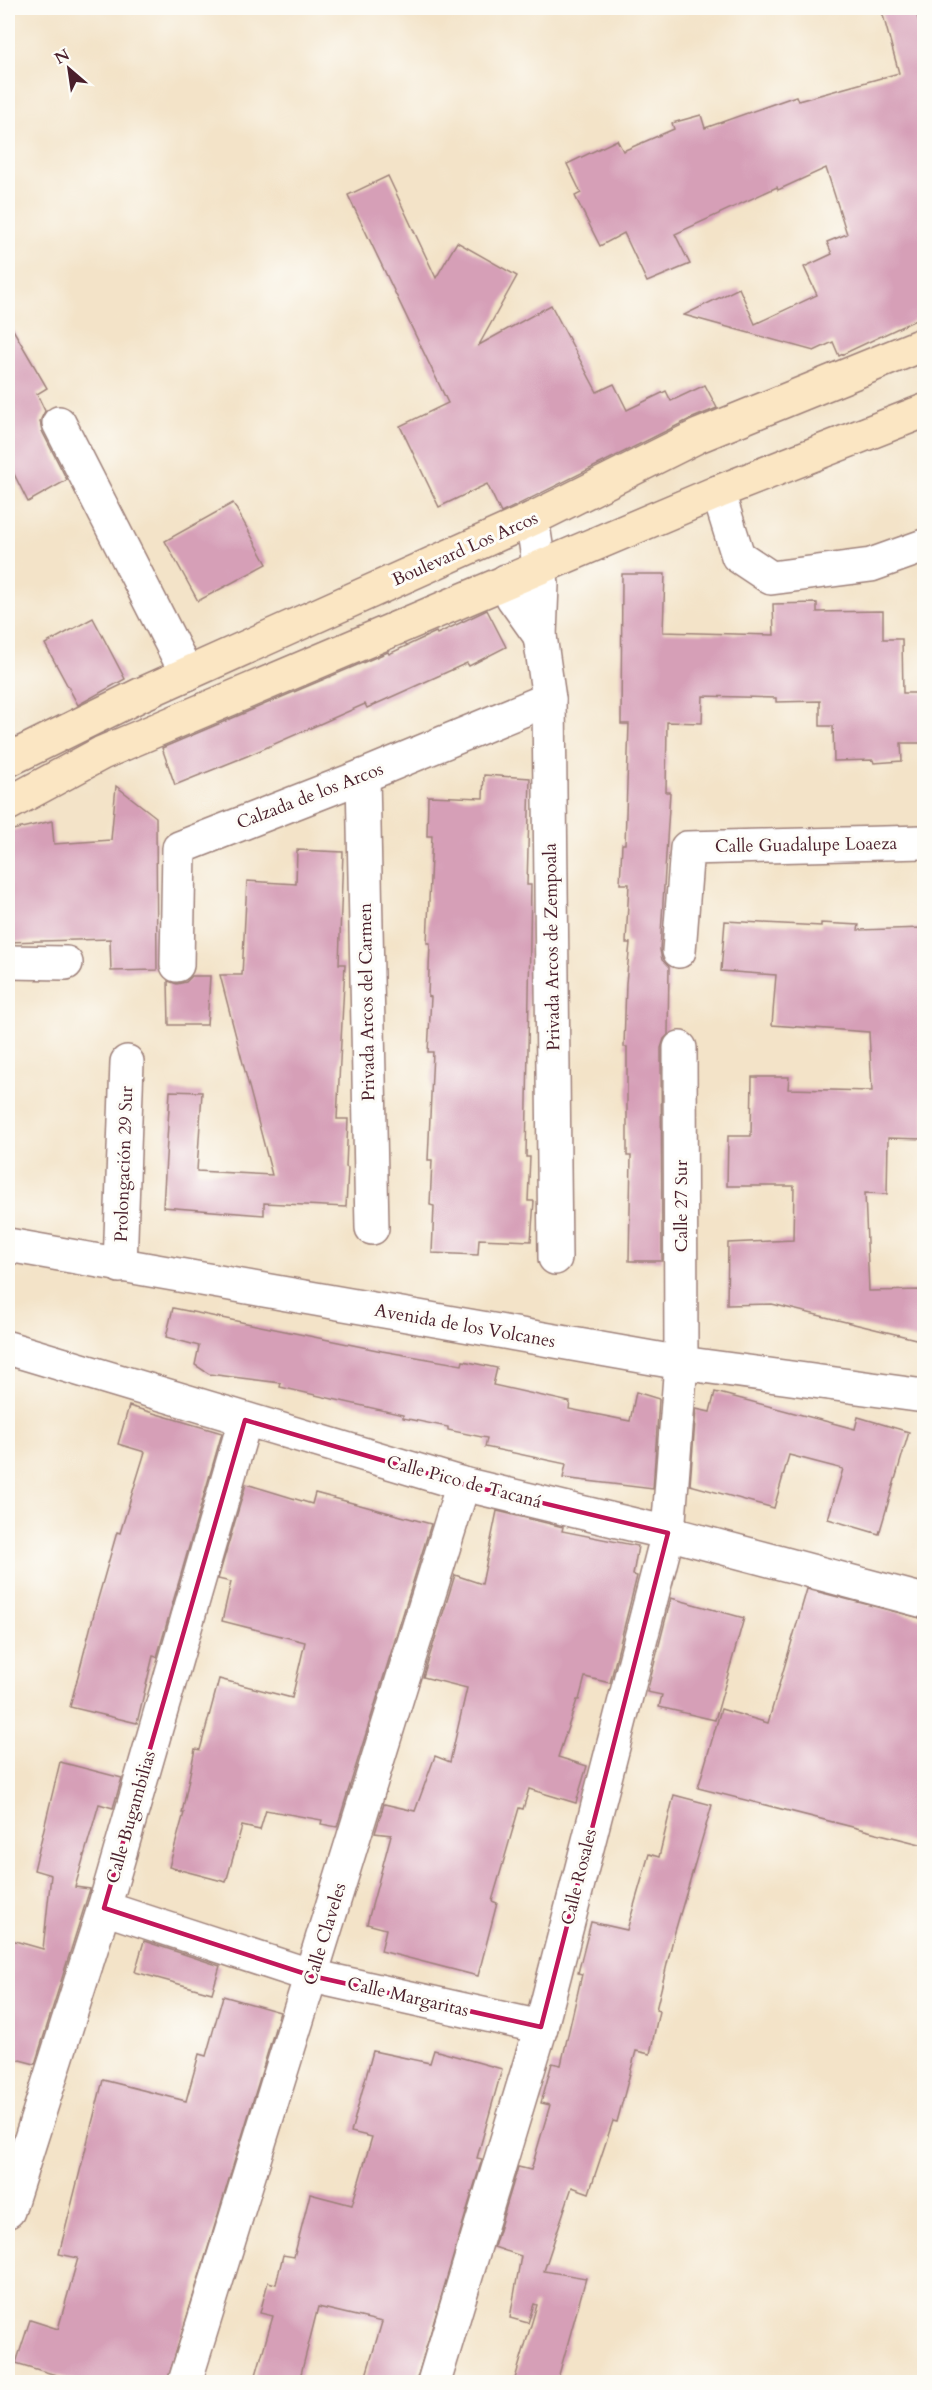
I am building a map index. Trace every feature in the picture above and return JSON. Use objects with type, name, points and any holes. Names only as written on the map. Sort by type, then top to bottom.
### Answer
[{"type":"main road","name":"Boulevard Los Arcos","points":[[8,760],[187,674],[532,519],[698,436],[924,344]]},
{"type":"main road","points":[[8,804],[102,753],[718,492],[924,411]]},
{"type":"street","points":[[59,423],[187,674]]},
{"type":"street","points":[[718,492],[738,556],[771,578],[871,565],[924,546]]},
{"type":"street","name":"Privada Arcos de Zempoala","points":[[532,519],[542,584],[540,636],[549,699],[555,1258]]},
{"type":"street","name":"Privada Arcos de Zempoala","points":[[506,581],[513,598],[540,636]]},
{"type":"street","name":"Calzada de los Arcos","points":[[177,965],[179,848],[363,776],[549,699]]},
{"type":"street","name":"Privada Arcos del Carmen","points":[[363,776],[372,1228]]},
{"type":"street","name":"Calle Guadalupe Loaeza","points":[[680,951],[687,848],[924,842]]},
{"type":"street","points":[[8,962],[66,963]]},
{"type":"street","name":"Calle 27 Sur","points":[[680,1048],[681,1364]]},
{"type":"street","name":"Prolongación 29 Sur","points":[[120,1266],[127,1062]]},
{"type":"street","name":"Avenida de los Volcanes","points":[[8,1245],[681,1364],[924,1396]]},
{"type":"street","name":"Calle Pico de Tacaná","points":[[8,1348],[463,1484],[668,1533],[924,1601]]},
{"type":"street","name":"Calle Rosales","points":[[434,2382],[541,2027],[668,1533],[681,1364]]},
{"type":"street","name":"Calle Bugambilias","points":[[8,2211],[104,1908],[245,1420]]},
{"type":"street","name":"Calle Claveles","points":[[185,2382],[463,1484]]},
{"type":"street","name":"Calle Margaritas","points":[[104,1908],[312,1976],[541,2027]]},
{"type":"highlighted area","points":[[245,1420],[463,1484],[668,1533],[541,2027],[312,1976],[104,1908]]},
{"type":"building","points":[[881,8],[915,8],[924,41],[924,316],[839,356],[833,342],[814,351],[684,315],[739,288],[755,324],[817,295],[804,267],[832,254],[827,242],[847,234],[826,168],[778,190],[777,187],[675,234],[690,264],[647,282],[624,233],[600,246],[575,196],[581,193],[567,164],[617,140],[623,151],[674,129],[672,123],[701,115],[705,128],[796,96],[798,101],[899,73]]},
{"type":"building","points":[[388,176],[436,278],[457,242],[517,276],[479,345],[551,305],[597,392],[614,384],[627,410],[666,391],[671,401],[705,385],[717,408],[690,419],[501,513],[487,484],[439,507],[400,426],[448,403],[348,195]]},
{"type":"building","points":[[8,321],[47,388],[37,394],[45,411],[40,421],[42,431],[67,480],[28,502],[8,462]]},
{"type":"building","points":[[233,503],[267,564],[198,601],[165,541]]},
{"type":"building","points":[[622,574],[665,574],[663,632],[774,635],[773,604],[817,603],[817,612],[883,611],[883,639],[902,639],[903,693],[924,693],[924,743],[901,743],[902,761],[874,763],[873,760],[834,761],[833,726],[820,726],[820,701],[776,702],[776,698],[703,696],[702,723],[667,722],[666,792],[670,792],[660,950],[662,960],[669,967],[668,1035],[661,1048],[662,1261],[629,1261],[631,1156],[627,1156],[627,1047],[624,1047],[630,943],[626,943],[629,884],[620,884],[622,844],[625,844],[629,724],[621,724]]},
{"type":"building","points":[[487,610],[506,647],[469,666],[467,663],[367,708],[365,704],[175,785],[162,748],[388,652],[389,654],[436,632],[437,634]]},
{"type":"building","points":[[93,618],[125,679],[78,705],[45,644]]},
{"type":"building","points":[[484,775],[530,778],[527,885],[531,885],[526,1157],[530,1157],[528,1201],[534,1201],[531,1241],[479,1239],[478,1255],[432,1253],[434,1206],[430,1205],[432,1160],[428,1160],[433,1052],[428,1052],[431,997],[428,996],[430,943],[427,943],[432,836],[427,836],[428,796],[483,798]]},
{"type":"building","points":[[116,786],[156,817],[157,970],[111,971],[110,939],[8,942],[8,831],[52,821],[54,844],[111,840]]},
{"type":"building","points":[[297,850],[343,852],[339,964],[345,964],[337,1119],[348,1119],[346,1207],[264,1203],[264,1215],[163,1207],[170,1091],[202,1092],[197,1171],[272,1175],[220,975],[242,975],[247,881],[296,884]]},
{"type":"building","points":[[725,921],[821,926],[821,923],[859,925],[858,930],[924,928],[924,1139],[888,1138],[887,1194],[865,1193],[869,1291],[924,1290],[924,1341],[772,1304],[727,1305],[728,1243],[793,1240],[794,1186],[727,1186],[728,1136],[751,1136],[752,1077],[789,1077],[788,1089],[872,1091],[869,1032],[772,1025],[776,975],[721,971]]},
{"type":"building","points":[[192,976],[210,976],[207,1025],[169,1025],[168,981],[177,984],[186,982]]},
{"type":"building","points":[[173,1308],[382,1351],[462,1365],[463,1361],[497,1368],[493,1385],[570,1402],[569,1409],[630,1421],[636,1392],[659,1399],[653,1489],[563,1478],[566,1464],[485,1447],[487,1438],[403,1418],[403,1415],[280,1387],[281,1383],[209,1374],[195,1365],[199,1346],[166,1337]]},
{"type":"building","points":[[715,1392],[855,1429],[858,1417],[909,1432],[879,1534],[828,1519],[843,1469],[789,1455],[774,1508],[690,1485],[696,1409],[710,1412]]},
{"type":"building","points":[[129,1406],[222,1433],[157,1657],[153,1656],[137,1723],[70,1707],[117,1532],[120,1533],[145,1452],[118,1444]]},
{"type":"building","points":[[246,1484],[312,1504],[315,1493],[431,1524],[337,1827],[321,1824],[322,1820],[266,1810],[260,1830],[242,1826],[226,1882],[169,1867],[184,1813],[182,1813],[195,1749],[200,1750],[219,1679],[292,1698],[305,1642],[222,1621],[231,1582],[218,1579]]},
{"type":"building","points":[[497,1511],[563,1527],[562,1531],[638,1546],[633,1575],[637,1576],[610,1683],[585,1677],[558,1757],[587,1766],[576,1803],[529,1789],[523,1809],[519,1808],[492,1901],[497,1903],[478,1976],[381,1951],[386,1929],[367,1924],[391,1835],[375,1833],[384,1804],[415,1811],[435,1756],[450,1762],[467,1688],[423,1677],[455,1575],[482,1584]]},
{"type":"building","points":[[807,1589],[924,1619],[924,1845],[698,1788],[721,1709],[768,1723]]},
{"type":"building","points":[[671,1598],[744,1618],[715,1720],[659,1707],[662,1695],[647,1692]]},
{"type":"building","points":[[60,1762],[122,1778],[113,1808],[99,1804],[75,1887],[90,1889],[35,2064],[8,2057],[8,1939],[43,1949],[51,1875],[34,1870]]},
{"type":"building","points":[[674,1795],[712,1805],[674,1935],[656,2010],[659,2011],[650,2054],[636,2051],[617,2122],[613,2121],[589,2193],[572,2187],[544,2271],[586,2278],[557,2382],[514,2382],[537,2305],[534,2304],[528,2323],[510,2318],[521,2256],[494,2247],[518,2167],[531,2170],[550,2105],[541,2103],[552,2063],[561,2065],[582,1974],[578,1973],[591,1922],[627,1930],[649,1854],[659,1857]]},
{"type":"building","points":[[144,1941],[220,1966],[212,1993],[135,1972]]},
{"type":"building","points":[[223,1996],[280,2012],[167,2382],[79,2382],[16,2363],[30,2320],[58,2329],[78,2258],[59,2254],[103,2080],[186,2101],[199,2054],[206,2056]]},
{"type":"building","points":[[434,2050],[502,2069],[477,2158],[482,2159],[416,2382],[364,2382],[382,2322],[318,2307],[299,2382],[254,2382],[273,2316],[260,2313],[268,2282],[276,2284],[283,2255],[294,2257],[310,2194],[352,2205],[372,2137],[351,2132],[373,2051],[430,2063]]}]
